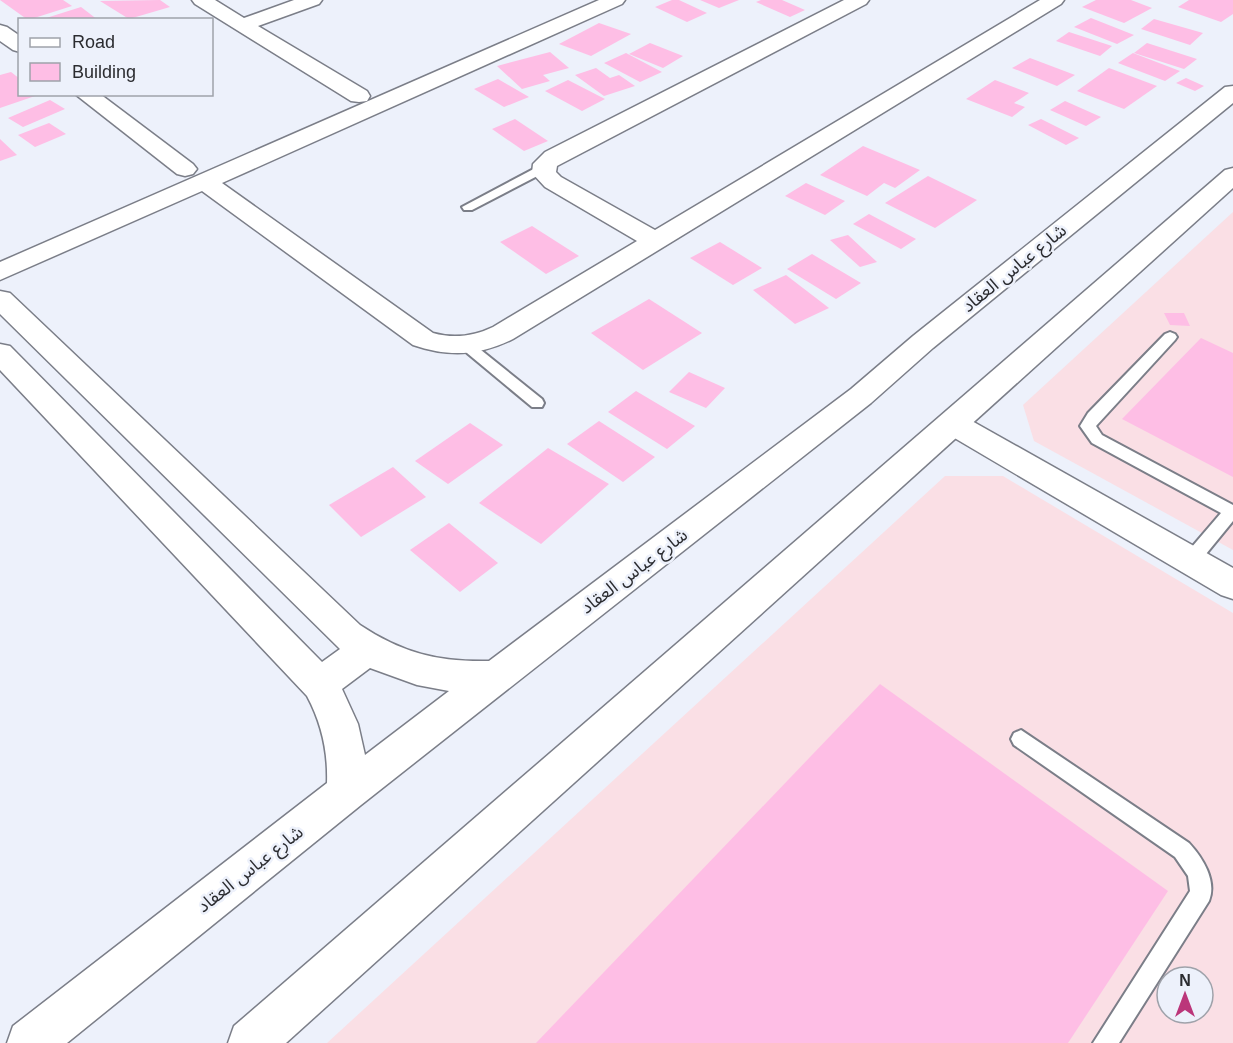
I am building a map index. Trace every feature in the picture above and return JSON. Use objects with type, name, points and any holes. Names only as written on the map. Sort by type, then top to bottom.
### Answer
[{"type":"street","points":[[202,0],[245,24],[359,96]]},
{"type":"street","points":[[245,24],[312,0]]},
{"type":"street","points":[[22,239],[195,176],[425,75],[582,0]]},
{"type":"street","points":[[0,272],[359,96],[425,75],[615,0]]},
{"type":"street","points":[[655,240],[553,182],[544,173],[543,168],[553,157],[859,0]]},
{"type":"street","points":[[88,96],[195,176],[423,339],[435,344],[466,345],[492,339],[503,333],[1054,0]]},
{"type":"street","points":[[0,31],[18,44]]},
{"type":"street","name":"شارع عباس العقاد","points":[[30,1043],[347,792],[861,396],[922,342],[1233,92]]},
{"type":"street","points":[[251,1043],[1233,175]]},
{"type":"street","points":[[0,299],[347,635],[366,650],[412,670],[439,676],[495,677]]},
{"type":"street","points":[[0,353],[320,685],[334,708],[343,733],[348,762],[347,792]]},
{"type":"street","points":[[951,423],[1233,585]]},
{"type":"street","points":[[320,685],[366,650]]},
{"type":"lane","points":[[468,207],[543,168]]},
{"type":"lane","points":[[1170,338],[1093,417],[1088,426],[1089,431],[1097,439],[1232,511],[1191,560]]},
{"type":"lane","points":[[466,345],[537,403]]},
{"type":"lane","points":[[1021,739],[1182,850],[1193,861],[1201,884],[1200,894],[1105,1043]]},
{"type":"shaded area","points":[[1233,212],[1233,550],[1034,441],[1023,405]]},
{"type":"shaded area","points":[[945,476],[1003,476],[1233,613],[1233,1043],[327,1043]]},
{"type":"building","points":[[0,0],[63,0],[72,6],[34,18],[25,18]]},
{"type":"building","points":[[160,0],[170,7],[127,18],[100,1]]},
{"type":"building","points":[[672,0],[679,0],[707,13],[687,22],[655,7]]},
{"type":"building","points":[[700,0],[739,0],[719,8]]},
{"type":"building","points":[[782,0],[805,10],[790,17],[756,2]]},
{"type":"building","points":[[1096,0],[1131,0],[1152,8],[1124,23],[1082,7]]},
{"type":"building","points":[[1189,0],[1233,0],[1233,14],[1221,22],[1178,7]]},
{"type":"building","points":[[81,7],[95,18],[46,18]]},
{"type":"building","points":[[1091,18],[1134,35],[1117,44],[1074,27]]},
{"type":"building","points":[[1154,19],[1203,33],[1190,45],[1141,29]]},
{"type":"building","points":[[599,23],[631,34],[591,56],[559,44]]},
{"type":"building","points":[[1069,32],[1112,46],[1100,56],[1056,41]]},
{"type":"building","points":[[650,43],[683,56],[663,68],[629,54]]},
{"type":"building","points":[[1147,43],[1197,59],[1184,69],[1134,53]]},
{"type":"building","points":[[550,52],[569,68],[543,75],[550,81],[522,89],[497,66]]},
{"type":"building","points":[[626,53],[662,72],[640,82],[604,63]]},
{"type":"building","points":[[1133,53],[1180,71],[1165,81],[1118,63]]},
{"type":"building","points":[[1030,58],[1075,75],[1057,86],[1012,68]]},
{"type":"building","points":[[596,68],[610,78],[619,75],[635,86],[604,96],[575,75]]},
{"type":"building","points":[[1109,68],[1157,86],[1124,109],[1077,91]]},
{"type":"building","points":[[11,72],[18,77],[18,96],[35,96],[0,108],[0,75]]},
{"type":"building","points":[[1186,78],[1204,86],[1195,91],[1176,83]]},
{"type":"building","points":[[498,79],[529,97],[504,107],[474,89]]},
{"type":"building","points":[[568,80],[605,99],[582,111],[545,91]]},
{"type":"building","points":[[995,80],[1029,93],[1014,103],[1025,107],[1012,117],[966,99]]},
{"type":"building","points":[[50,100],[65,109],[23,127],[8,118]]},
{"type":"building","points":[[1065,101],[1101,117],[1086,126],[1050,110]]},
{"type":"building","points":[[515,119],[548,141],[524,151],[492,129]]},
{"type":"building","points":[[1041,119],[1079,138],[1066,145],[1028,125]]},
{"type":"building","points":[[49,123],[66,134],[35,147],[18,135]]},
{"type":"building","points":[[0,139],[17,155],[0,161]]},
{"type":"building","points":[[863,146],[920,170],[895,188],[884,183],[867,196],[820,175]]},
{"type":"building","points":[[928,176],[977,200],[935,228],[885,203]]},
{"type":"building","points":[[806,183],[845,201],[825,215],[785,196]]},
{"type":"building","points":[[869,214],[916,239],[901,249],[853,224]]},
{"type":"building","points":[[532,226],[579,256],[546,274],[500,242]]},
{"type":"building","points":[[848,235],[877,262],[860,267],[830,240]]},
{"type":"building","points":[[720,242],[762,268],[733,285],[690,258]]},
{"type":"building","points":[[812,254],[861,283],[836,299],[787,269]]},
{"type":"building","points":[[786,275],[829,308],[795,324],[753,290]]},
{"type":"building","points":[[649,299],[702,333],[643,370],[591,333]]},
{"type":"building","points":[[1164,313],[1184,313],[1190,326],[1170,325]]},
{"type":"building","points":[[1201,338],[1233,353],[1233,477],[1122,419]]},
{"type":"building","points":[[689,372],[725,388],[706,408],[669,392]]},
{"type":"building","points":[[636,391],[695,426],[667,449],[608,412]]},
{"type":"building","points":[[599,421],[655,457],[623,482],[567,444]]},
{"type":"building","points":[[470,423],[503,445],[448,484],[415,461]]},
{"type":"building","points":[[548,448],[609,484],[541,544],[479,503]]},
{"type":"building","points":[[393,467],[426,497],[361,537],[329,505]]},
{"type":"building","points":[[449,523],[498,563],[460,592],[410,550]]},
{"type":"building","points":[[880,684],[1168,891],[1068,1043],[536,1043]]}]
